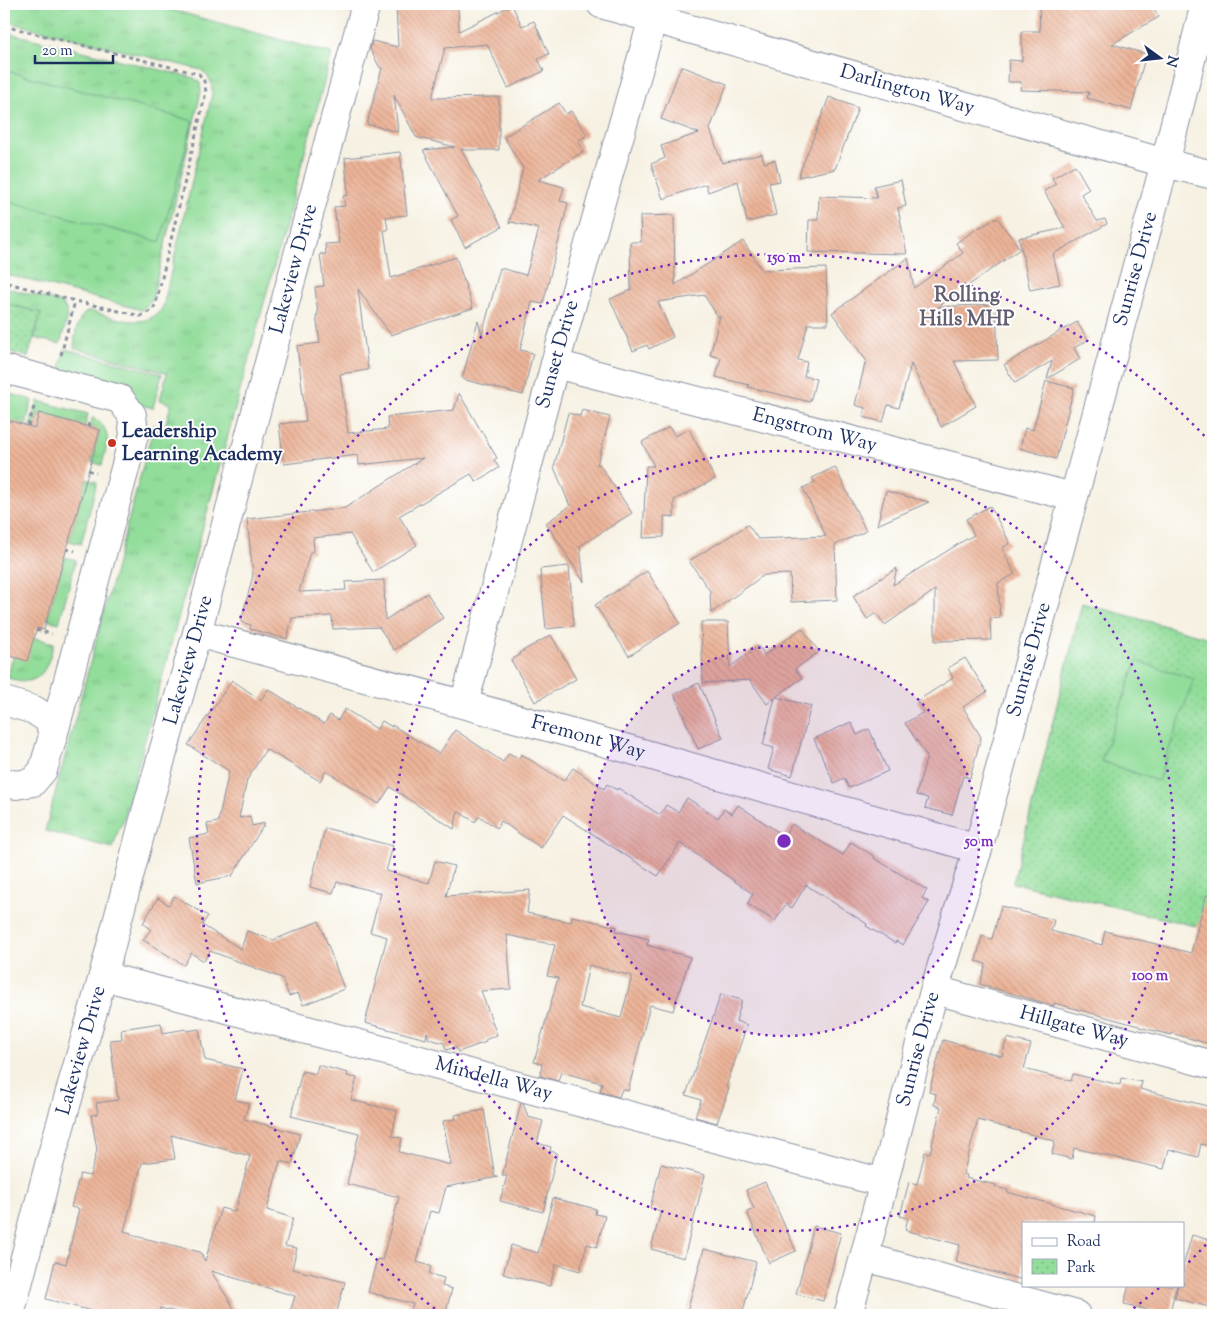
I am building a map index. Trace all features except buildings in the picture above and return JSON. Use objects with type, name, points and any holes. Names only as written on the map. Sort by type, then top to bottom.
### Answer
[{"type":"street","name":"Lakeview Drive","points":[[10,1315],[49,1165],[197,633],[366,4]]},
{"type":"street","name":"Darlington Way","points":[[601,4],[655,11],[1165,163],[1213,175]]},
{"type":"street","name":"Sunrise Drive","points":[[848,1315],[935,990],[978,849],[1165,163],[1205,4]]},
{"type":"street","name":"Sunset Drive","points":[[464,704],[555,364],[655,11]]},
{"type":"street","name":"Engstrom Way","points":[[555,364],[1073,497]]},
{"type":"street","points":[[4,370],[45,389],[120,399],[132,415],[134,435],[44,770],[32,782],[16,785],[4,782]]},
{"type":"street","name":"Fremont Way","points":[[197,633],[636,751],[978,849]]},
{"type":"street","points":[[4,701],[34,710],[49,720],[53,736]]},
{"type":"street","name":"Mindella Way","points":[[102,976],[884,1183]]},
{"type":"street","name":"Hillgate Way","points":[[935,990],[1213,1065]]},
{"type":"street","points":[[865,1257],[1076,1315]]},
{"type":"path","points":[[4,26],[198,74],[204,81],[206,92],[153,310],[141,316],[74,301],[4,282]]},
{"type":"path","points":[[28,426],[45,389],[74,301]]},
{"type":"path","points":[[36,630],[60,635]]},
{"type":"green space","points":[[4,4],[150,4],[332,53],[123,821],[113,848],[45,831],[154,425],[165,427],[171,404],[160,400],[167,373],[74,348],[75,338],[81,317],[89,311],[118,319],[138,321],[156,315],[163,307],[212,94],[212,86],[207,75],[201,70],[4,21]]},
{"type":"green space","points":[[4,32],[194,78],[200,83],[201,92],[153,295],[151,302],[142,310],[4,274]]},
{"type":"green space","points":[[4,70],[193,121],[160,242],[4,200]]},
{"type":"green space","points":[[4,287],[59,302],[65,307],[67,315],[60,344],[34,338],[41,313],[4,303]]},
{"type":"green space","points":[[4,303],[41,313],[28,357],[4,350]]},
{"type":"green space","points":[[65,349],[162,374],[153,408],[56,383]]},
{"type":"green space","points":[[4,392],[32,400],[26,425],[4,419]]},
{"type":"green space","points":[[38,401],[88,414],[85,426],[39,413],[35,428],[30,426]]},
{"type":"green space","points":[[93,417],[104,428],[107,438],[102,465],[91,462],[100,430],[90,427]]},
{"type":"green space","points":[[86,479],[97,482],[81,544],[69,541]]},
{"type":"green space","points":[[64,557],[76,560],[59,623],[47,620]]},
{"type":"green space","points":[[1082,603],[1213,639],[1213,893],[1204,928],[1013,883]]},
{"type":"green space","points":[[34,638],[54,643],[48,662],[41,674],[37,678],[24,681],[4,677],[4,674],[8,675],[13,657]]},
{"type":"green space","points":[[1137,661],[1194,679],[1158,781],[1101,761]]},
{"type":"place","name":"Leadership Learning Academy","points":[[112,443]]},
{"type":"district","name":"Rolling Hills MHP","points":[[967,308]]}]
